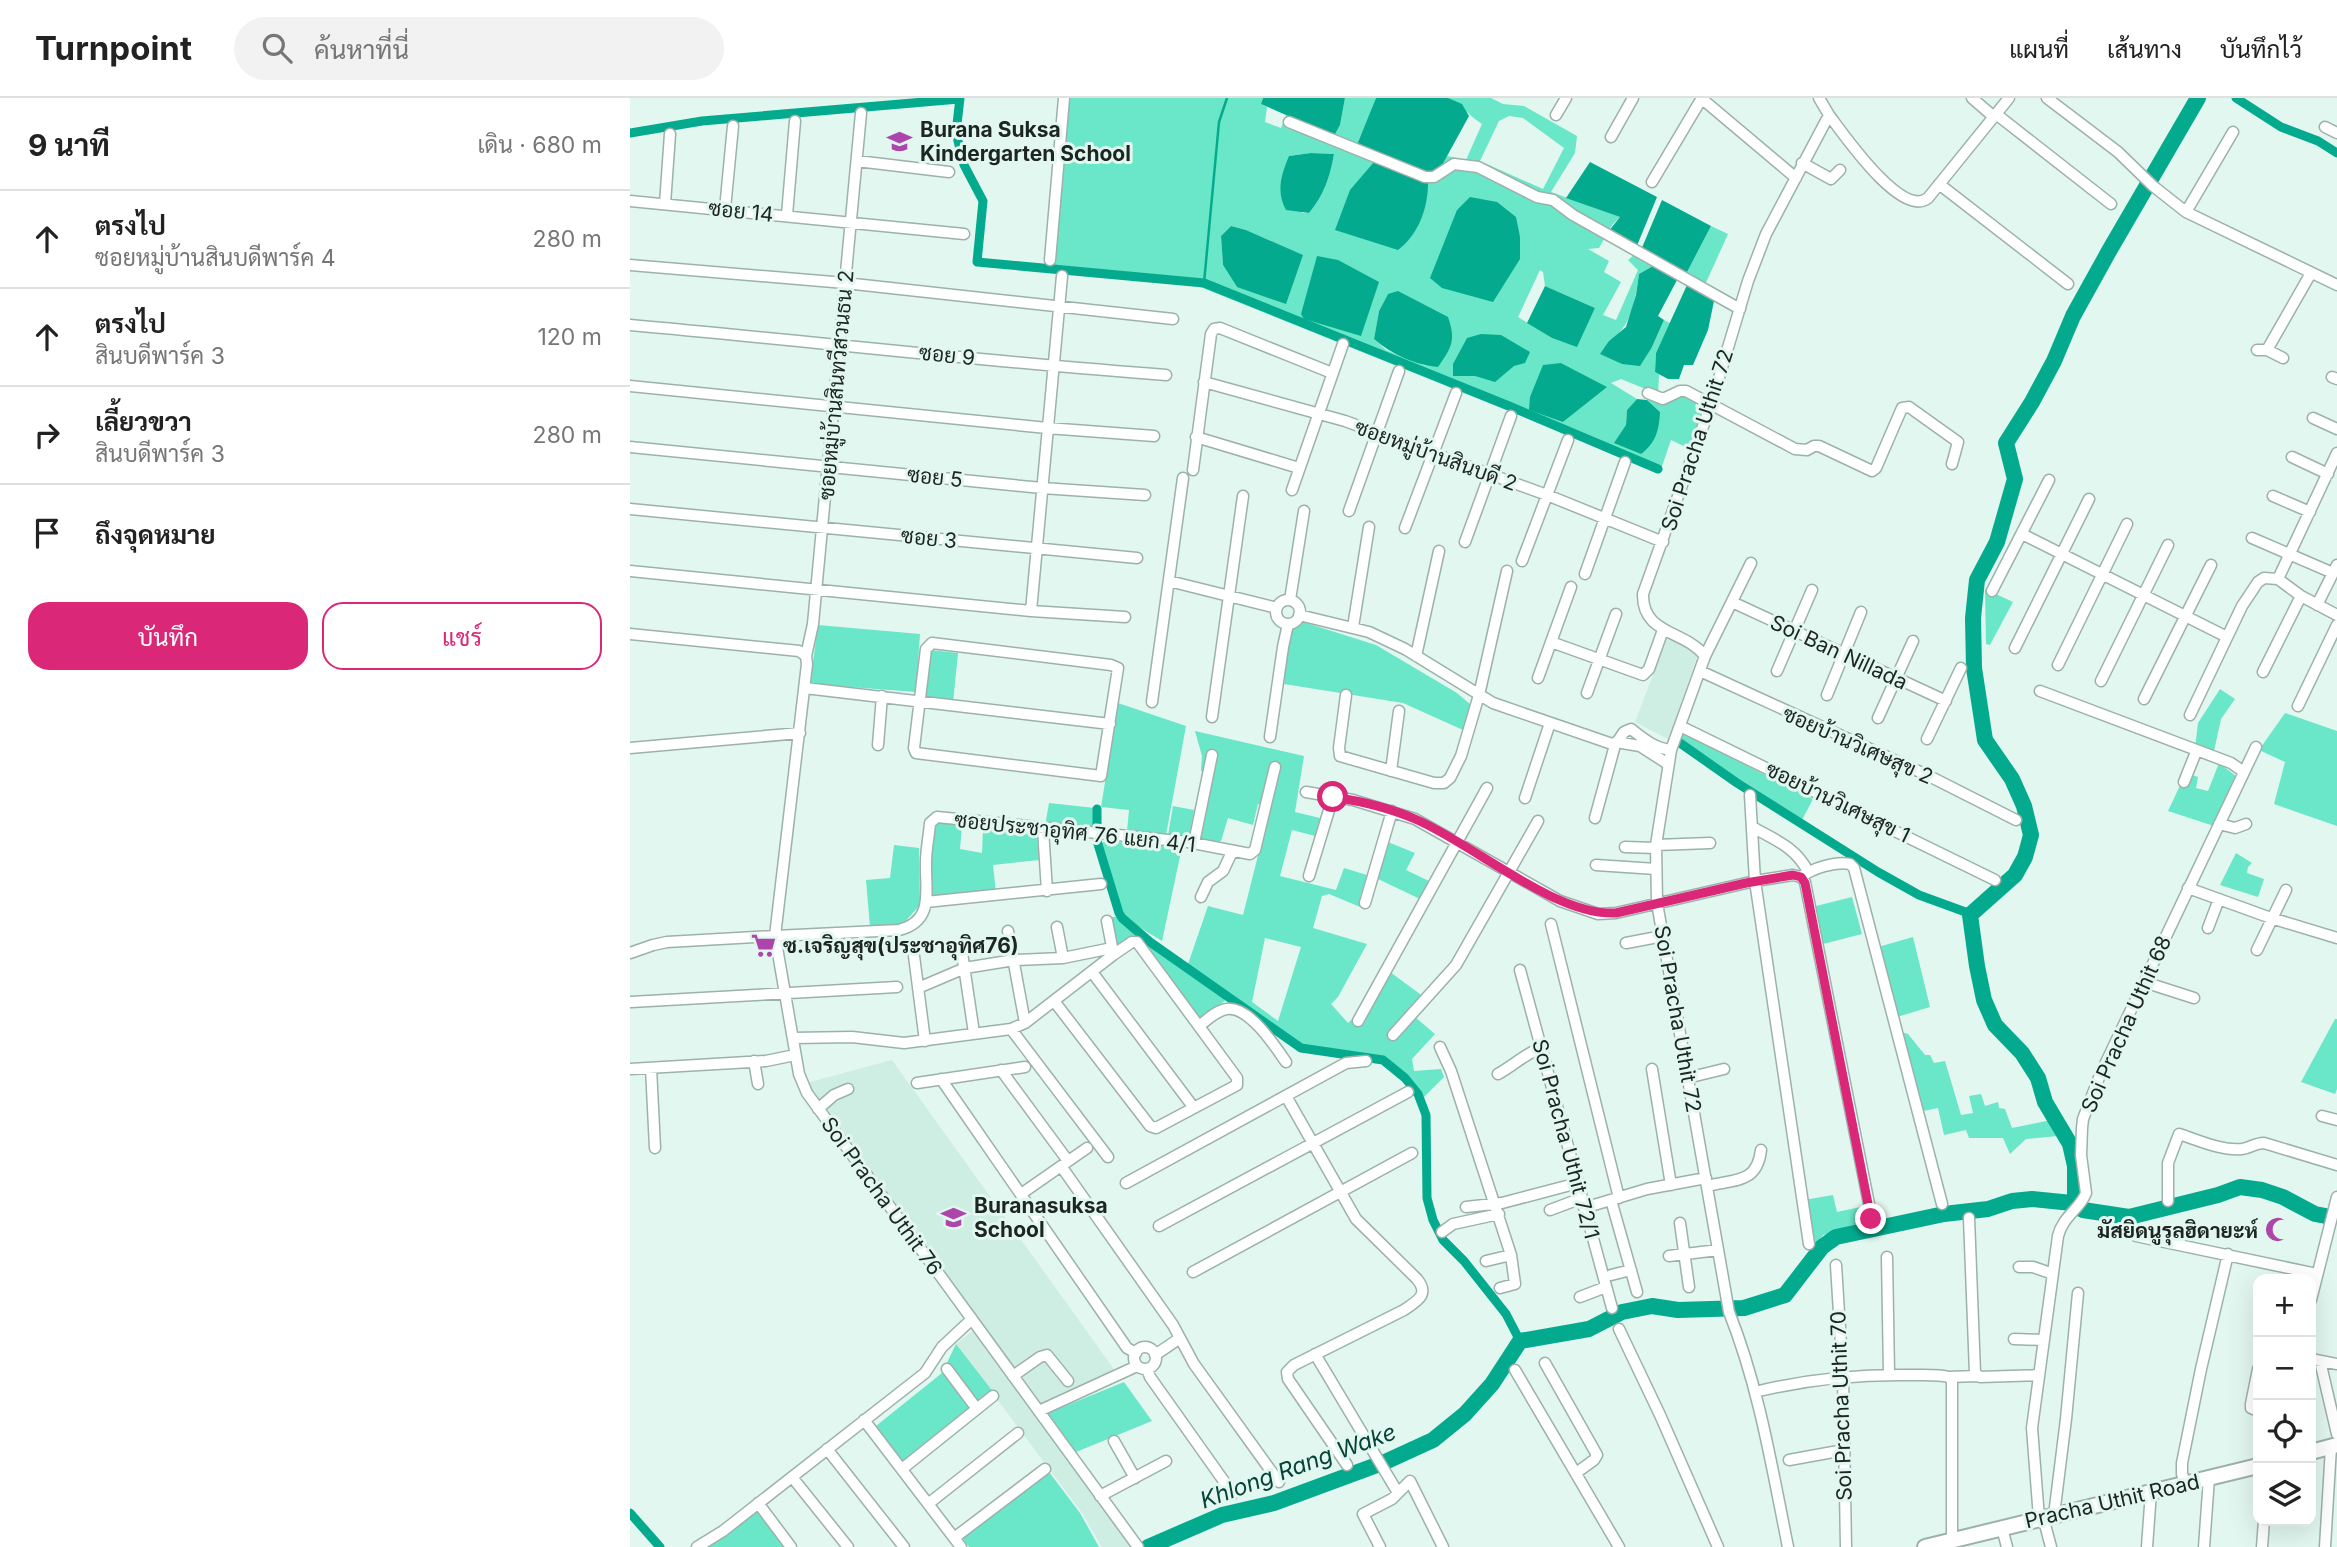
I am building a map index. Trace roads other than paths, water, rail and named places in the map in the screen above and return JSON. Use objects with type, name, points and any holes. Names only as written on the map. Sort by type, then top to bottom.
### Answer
[{"type":"main road","points":[[2316,1450],[2335,1442]]},
{"type":"main road","name":"Pracha Uthit Road","points":[[1925,1547],[2253,1467]]},
{"type":"street","points":[[1050,260],[1064,98]]},
{"type":"street","points":[[1556,115],[1566,98]]},
{"type":"street","points":[[1611,137],[1633,98]]},
{"type":"street","points":[[1652,182],[1702,98],[1796,178]]},
{"type":"street","points":[[1819,98],[1829,115],[1880,178],[1910,202],[1923,202],[2009,98]]},
{"type":"street","points":[[1972,98],[2110,204]]},
{"type":"street","points":[[2047,98],[2118,152],[2186,212],[2337,285]]},
{"type":"street","name":"ซอยหมู่บ้านสินทวีสวนธน 2","points":[[800,733],[806,656],[813,624],[861,113]]},
{"type":"street","name":"Soi Pracha Uthit 72","points":[[1788,1547],[1755,1392],[1740,1339],[1729,1312],[1657,903],[1656,847],[1668,764],[1705,656],[1697,646],[1663,630],[1651,619],[1643,608],[1643,594],[1711,404],[1748,281],[1766,234],[1829,115]]},
{"type":"street","points":[[787,215],[795,121]]},
{"type":"street","points":[[1289,122],[1425,177],[1434,177],[1454,164],[1478,167],[1528,193],[1553,201],[1573,215],[1740,309]]},
{"type":"street","points":[[725,209],[733,126]]},
{"type":"street","points":[[2326,127],[2337,133]]},
{"type":"street","points":[[2186,212],[2233,132]]},
{"type":"street","points":[[665,204],[670,134]]},
{"type":"street","points":[[857,161],[949,172]]},
{"type":"street","points":[[1802,163],[1828,178],[1833,178],[1840,170]]},
{"type":"street","points":[[1939,184],[2068,284]]},
{"type":"street","name":"ซอย 14","points":[[630,201],[964,234]]},
{"type":"street","points":[[630,265],[845,283],[1173,320]]},
{"type":"street","points":[[2283,358],[2262,350],[2311,273]]},
{"type":"street","points":[[1031,611],[1062,276]]},
{"type":"street","name":"ซอย 9","points":[[630,325],[1166,375]]},
{"type":"street","points":[[1193,470],[1211,334],[1214,329],[1220,328],[1332,373]]},
{"type":"street","points":[[1292,490],[1343,344]]},
{"type":"street","points":[[1349,511],[1399,371]]},
{"type":"street","name":"ซอยหมู่บ้านสินบดี 2","points":[[1204,382],[1345,421],[1547,495],[1663,542]]},
{"type":"street","points":[[630,386],[1047,428],[1154,436]]},
{"type":"street","points":[[1648,393],[1663,399],[1686,391],[1795,449],[1807,450],[1819,446],[1872,471],[1876,468],[1902,408],[1909,407],[1958,442],[1952,464]]},
{"type":"street","points":[[1405,528],[1456,393]]},
{"type":"street","points":[[1465,542],[1511,416]]},
{"type":"street","points":[[2313,418],[2337,429]]},
{"type":"street","points":[[1196,437],[1299,468]]},
{"type":"street","points":[[1522,561],[1568,440]]},
{"type":"street","name":"ซอย 5","points":[[630,447],[1042,488],[1145,495]]},
{"type":"street","points":[[2278,579],[2337,453]]},
{"type":"street","points":[[2292,457],[2328,474]]},
{"type":"street","points":[[1585,574],[1625,462]]},
{"type":"street","points":[[1152,702],[1183,478]]},
{"type":"street","points":[[1993,591],[2049,480]]},
{"type":"street","points":[[1212,717],[1242,496]]},
{"type":"street","points":[[2273,496],[2310,512]]},
{"type":"street","points":[[2015,648],[2089,499]]},
{"type":"street","name":"ซอย 3","points":[[630,509],[1136,558]]},
{"type":"street","points":[[1290,600],[1304,511]]},
{"type":"street","points":[[2058,665],[2127,524]]},
{"type":"street","points":[[1353,627],[1369,527]]},
{"type":"street","points":[[2022,534],[2227,637]]},
{"type":"street","points":[[2252,538],[2291,555],[2335,569],[2318,605]]},
{"type":"street","points":[[2101,681],[2168,545]]},
{"type":"street","points":[[1416,656],[1438,551]]},
{"type":"street","points":[[1705,656],[1751,563]]},
{"type":"street","points":[[2144,699],[2211,565]]},
{"type":"street","points":[[630,571],[1031,611],[1125,617]]},
{"type":"street","points":[[1346,695],[1340,756],[1434,783],[1444,783],[1450,778],[1461,756],[1479,695],[1507,571]]},
{"type":"street","points":[[2190,715],[2251,590],[2264,578],[2278,579],[2301,596],[2337,615]]},
{"type":"street","points":[[1169,581],[1277,607]]},
{"type":"street","points":[[1538,678],[1571,587]]},
{"type":"street","points":[[1777,671],[1812,590]]},
{"type":"street","points":[[2263,672],[2301,596]]},
{"type":"street","points":[[1290,600],[1296,604],[1299,615],[1295,621],[1288,624],[1278,619],[1277,607],[1290,600]]},
{"type":"street","name":"Soi Ban Nillada","points":[[1732,602],[1947,701]]},
{"type":"street","points":[[1827,695],[1861,612]]},
{"type":"street","points":[[1587,694],[1616,614]]},
{"type":"street","points":[[1299,615],[1369,632],[1416,656],[1493,703],[1616,743],[1640,746],[1668,764]]},
{"type":"street","points":[[1270,737],[1280,660],[1288,624]]},
{"type":"street","points":[[2298,706],[2337,625]]},
{"type":"street","points":[[1551,642],[1643,675],[1649,669],[1663,630]]},
{"type":"street","points":[[630,634],[799,651],[806,656]]},
{"type":"street","points":[[1878,718],[1913,641]]},
{"type":"street","points":[[929,644],[1111,665],[1118,668],[1110,723],[1103,772],[1097,777],[918,754],[914,748],[926,649],[929,644]]},
{"type":"street","points":[[1927,739],[1961,668]]},
{"type":"street","name":"ซอยบ้านวิเศษสุข 2","points":[[1700,671],[1928,776],[2015,820]]},
{"type":"street","points":[[805,688],[1110,723]]},
{"type":"street","points":[[2040,691],[2231,763],[2244,772]]},
{"type":"street","points":[[878,745],[883,696]]},
{"type":"street","points":[[1391,771],[1399,712]]},
{"type":"street","points":[[1525,798],[1550,723]]},
{"type":"street","name":"ซอยบ้านวิเศษสุข 1","points":[[1680,726],[1995,880]]},
{"type":"street","points":[[1595,818],[1616,743],[1624,732],[1631,729],[1660,749],[1671,750]]},
{"type":"street","points":[[630,748],[800,733]]},
{"type":"street","name":"Soi Pracha Uthit 76","points":[[800,733],[775,936],[802,1083],[818,1109],[1138,1547]]},
{"type":"street","name":"Soi Pracha Uthit 68","points":[[2045,1517],[2032,1428],[2060,1229],[2086,1193],[2081,1155],[2083,1119],[2100,1075],[2256,747]]},
{"type":"street","points":[[2184,782],[2196,752]]},
{"type":"street","points":[[1194,843],[1212,755]]},
{"type":"street","points":[[1201,897],[1208,882],[1223,871],[1232,852],[1250,853],[1255,850],[1275,767]]},
{"type":"street","points":[[1357,1021],[1487,789]]},
{"type":"street","points":[[1306,792],[1353,800],[1415,819],[1560,901],[1598,914],[1616,913],[1755,881],[1804,874],[1844,862],[1850,864],[1854,869],[1942,1204]]},
{"type":"street","points":[[1751,795],[1755,881],[1809,1244]]},
{"type":"street","points":[[1309,876],[1333,797]]},
{"type":"street","points":[[1365,903],[1392,811]]},
{"type":"street","name":"ซอยประชาอุทิศ 76 แยก 4/1","points":[[926,902],[926,860],[930,823],[933,818],[1194,843],[1232,852]]},
{"type":"street","points":[[1393,1035],[1456,965],[1538,821]]},
{"type":"street","points":[[2219,824],[2235,828],[2246,824]]},
{"type":"street","points":[[1752,827],[1788,847],[1803,861],[1805,883],[1871,1219]]},
{"type":"street","points":[[1042,829],[1047,891]]},
{"type":"street","points":[[1625,847],[1710,843]]},
{"type":"street","points":[[1596,865],[1656,869]]},
{"type":"street","points":[[631,953],[667,942],[899,930],[914,925],[924,911],[926,902],[1101,884]]},
{"type":"street","points":[[2188,888],[2337,938]]},
{"type":"street","points":[[2257,950],[2286,890]]},
{"type":"street","points":[[2208,928],[2219,899]]},
{"type":"street","points":[[1107,921],[1112,952]]},
{"type":"street","points":[[1551,925],[1637,1293]]},
{"type":"street","points":[[1057,927],[1063,958]]},
{"type":"street","points":[[1008,931],[1025,1023]]},
{"type":"street","points":[[1626,943],[1663,936]]},
{"type":"street","points":[[793,1038],[843,1037],[904,1043],[1011,1029],[1025,1023],[1054,1001],[1092,972],[1112,952],[1137,942],[1237,1077],[1237,1084],[1156,1128],[1150,1126],[1054,1001]]},
{"type":"street","points":[[961,946],[974,1033]]},
{"type":"street","points":[[918,988],[965,968],[1014,960],[1112,952]]},
{"type":"street","points":[[914,956],[925,1041]]},
{"type":"street","name":"Soi Pracha Uthit 72/1","points":[[1520,970],[1612,1308]]},
{"type":"street","points":[[1092,972],[1194,1108]]},
{"type":"street","points":[[2144,982],[2194,998]]},
{"type":"street","points":[[631,1002],[897,987]]},
{"type":"street","points":[[1199,1026],[1221,1010],[1235,1009],[1260,1028],[1286,1062]]},
{"type":"street","points":[[1011,1029],[1108,1157]]},
{"type":"street","points":[[1440,1047],[1451,1071],[1511,1255],[1516,1284],[1500,1288]]},
{"type":"street","points":[[1498,1074],[1541,1048]]},
{"type":"street","points":[[630,1069],[754,1061],[795,1055]]},
{"type":"street","points":[[754,1061],[758,1084]]},
{"type":"street","points":[[1126,1183],[1346,1063],[1366,1061]]},
{"type":"street","points":[[917,1083],[1025,1067]]},
{"type":"street","points":[[651,1068],[655,1148]]},
{"type":"street","points":[[1653,1069],[1671,1185]]},
{"type":"street","points":[[1687,1078],[1724,1069]]},
{"type":"street","points":[[1001,1070],[1180,1338],[1194,1364],[1279,1482]]},
{"type":"street","points":[[942,1079],[1128,1348],[1136,1353]]},
{"type":"street","points":[[818,1109],[834,1095],[848,1089]]},
{"type":"street","points":[[1158,1226],[1408,1092]]},
{"type":"street","points":[[1286,1096],[1356,1219],[1417,1279],[1424,1292],[1420,1300],[1404,1310],[1294,1365],[1287,1372],[1288,1380],[1347,1465]]},
{"type":"street","points":[[2322,1116],[2337,1120]]},
{"type":"street","points":[[2168,1201],[2168,1163],[2179,1134],[2228,1149],[2247,1149],[2264,1143],[2337,1165]]},
{"type":"street","points":[[1021,1194],[1087,1148]]},
{"type":"street","points":[[1550,1210],[1615,1199],[1647,1189],[1750,1176],[1759,1163],[1761,1150]]},
{"type":"street","points":[[1193,1272],[1412,1153]]},
{"type":"street","points":[[1442,1232],[1453,1224],[1578,1183]]},
{"type":"street","points":[[2316,1278],[2337,1197]]},
{"type":"street","points":[[1466,1207],[1497,1209]]},
{"type":"street","points":[[1969,1218],[1974,1367],[1977,1376]]},
{"type":"street","points":[[1680,1223],[1689,1287]]},
{"type":"street","points":[[2136,1236],[2317,1274]]},
{"type":"street","points":[[1669,1256],[1718,1250]]},
{"type":"street","points":[[2186,1484],[2182,1463],[2200,1368],[2228,1254]]},
{"type":"street","points":[[1486,1261],[1511,1255]]},
{"type":"street","points":[[1887,1256],[1889,1374]]},
{"type":"street","name":"Soi Pracha Uthit 70","points":[[1836,1265],[1843,1377],[1846,1547]]},
{"type":"street","points":[[2019,1267],[2033,1267],[2053,1274]]},
{"type":"street","points":[[1611,1275],[1630,1270]]},
{"type":"street","points":[[1580,1297],[1606,1287]]},
{"type":"street","points":[[2051,1547],[2045,1517],[2066,1419],[2078,1293]]},
{"type":"street","points":[[697,1547],[723,1531],[925,1373],[942,1348],[972,1319]]},
{"type":"street","points":[[1619,1329],[1718,1547]]},
{"type":"street","points":[[1155,1355],[1180,1338]]},
{"type":"street","points":[[2014,1339],[2043,1340]]},
{"type":"street","points":[[1039,1411],[1142,1367],[1155,1362],[1155,1355],[1148,1348],[1141,1348],[1134,1360],[1142,1367],[1150,1377],[1233,1494]]},
{"type":"street","points":[[1315,1354],[1398,1493]]},
{"type":"street","points":[[1013,1376],[1047,1355],[1068,1381]]},
{"type":"street","points":[[2316,1360],[2337,1364]]},
{"type":"street","points":[[1545,1363],[1597,1455],[1576,1472]]},
{"type":"street","points":[[2316,1364],[2335,1442],[2325,1547]]},
{"type":"street","points":[[947,1369],[977,1409]]},
{"type":"street","points":[[1515,1370],[1619,1547]]},
{"type":"street","points":[[1755,1392],[1786,1384],[1889,1374],[1950,1377],[2038,1375]]},
{"type":"street","points":[[1947,1543],[1950,1521],[1950,1377]]},
{"type":"street","points":[[902,1469],[993,1396]]},
{"type":"street","points":[[864,1420],[957,1543],[1045,1469]]},
{"type":"street","points":[[928,1504],[1018,1433]]},
{"type":"street","points":[[1114,1441],[1135,1478]]},
{"type":"street","points":[[827,1449],[904,1547]]},
{"type":"street","points":[[1789,1460],[1844,1450]]},
{"type":"street","points":[[1100,1496],[1166,1461]]},
{"type":"street","points":[[792,1477],[848,1547]]},
{"type":"street","points":[[2204,1547],[2209,1478]]},
{"type":"street","points":[[1380,1547],[1363,1514],[1392,1499],[1410,1481],[1443,1547]]},
{"type":"street","points":[[2147,1547],[2151,1492]]},
{"type":"street","points":[[758,1503],[791,1547]]},
{"type":"street","points":[[2262,1547],[2264,1526]]},
{"type":"street","points":[[2002,1528],[2007,1547]]},
{"type":"waterway","points":[[960,98],[956,133],[964,165],[983,201],[977,262],[1204,283],[1658,469]]},
{"type":"waterway","points":[[1204,283],[1219,122],[1227,98]]},
{"type":"waterway","points":[[2072,1203],[2075,1196],[2075,1166],[2070,1144],[2045,1102],[2038,1078],[2022,1053],[1995,1025],[1984,1000],[1977,966],[1970,915],[2015,875],[2025,857],[2031,835],[2024,806],[2012,779],[1985,740],[1974,668],[1973,618],[1977,580],[1997,542],[2015,479],[2006,443],[2054,361],[2073,316],[2109,251],[2198,98]]},
{"type":"waterway","points":[[2236,98],[2281,127],[2318,141],[2337,153]]},
{"type":"waterway","points":[[630,133],[702,121],[959,99]]},
{"type":"waterway","points":[[1680,743],[1737,783],[1878,872],[1919,895],[1971,914]]},
{"type":"waterway","points":[[1097,809],[1097,827]]},
{"type":"waterway","points":[[1097,841],[1119,913],[1150,942],[1301,1048],[1383,1060],[1405,1078],[1418,1094],[1426,1115],[1427,1198],[1433,1220],[1443,1240],[1464,1261],[1506,1314],[1520,1341]]},
{"type":"waterway","name":"Khlong Rang Wake","points":[[1148,1547],[1222,1515],[1274,1503],[1385,1462],[1433,1440],[1465,1414],[1492,1384],[1520,1341],[1589,1329],[1622,1312],[1652,1306],[1678,1310],[1744,1308],[1785,1295],[1822,1247],[1836,1237],[2032,1199],[2072,1203],[2083,1210],[2129,1217],[2240,1187],[2283,1197],[2315,1214],[2331,1217],[2337,1215]]},
{"type":"waterway","points":[[630,1513],[660,1547]]},
{"type":"place","name":"Burana Suksa Kindergarten School","points":[[900,141]]},
{"type":"place","name":"ซ.เจริญสุข(ประชาอุทิศ76)","points":[[763,945]]},
{"type":"place","name":"Buranasuksa School","points":[[954,1217]]},
{"type":"place","name":"มัสยิดนูรุลฮิดายะห์","points":[[2278,1230]]}]
